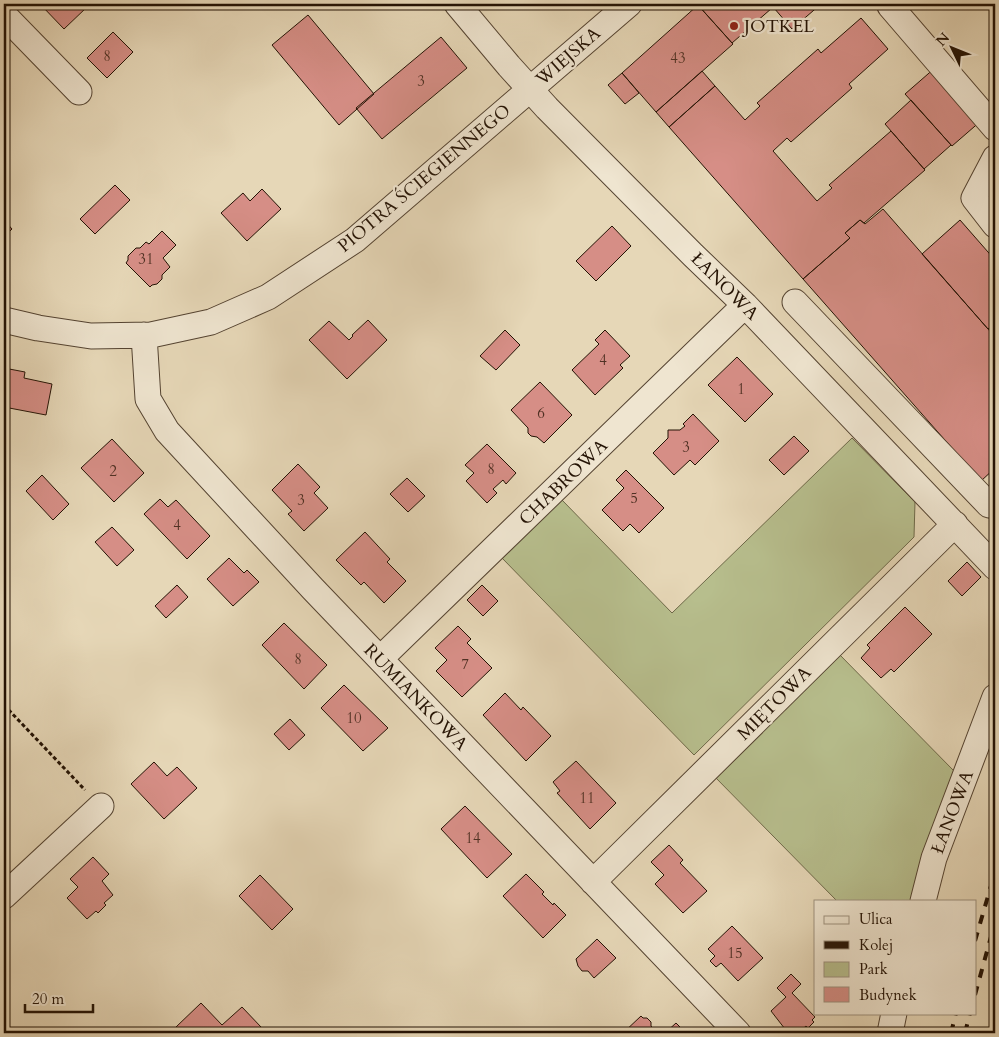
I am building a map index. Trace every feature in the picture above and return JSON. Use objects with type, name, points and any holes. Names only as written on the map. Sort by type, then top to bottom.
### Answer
[{"type":"street","name":"ŁANOWA","points":[[457,4],[530,89],[693,255],[745,305],[995,567]]},
{"type":"street","name":"WIEJSKA","points":[[530,89],[629,4]]},
{"type":"street","points":[[890,4],[995,128]]},
{"type":"street","points":[[4,15],[79,92]]},
{"type":"street","name":"PIOTRA ŚCIEGIENNEGO","points":[[4,320],[38,328],[91,336],[151,335],[212,322],[268,297],[355,240],[530,89]]},
{"type":"street","points":[[995,158],[974,198],[995,226]]},
{"type":"street","points":[[795,302],[989,505],[995,506]]},
{"type":"street","name":"CHABROWA","points":[[380,659],[745,305]]},
{"type":"street","name":"RUMIANKOWA","points":[[144,335],[148,399],[167,431],[380,659],[738,1033]]},
{"type":"street","name":"MIĘTOWA","points":[[593,882],[955,524]]},
{"type":"street","name":"ŁANOWA","points":[[923,900],[934,858],[995,697]]},
{"type":"street","points":[[4,896],[100,806]]},
{"type":"street","points":[[890,1033],[894,1014]]},
{"type":"path","points":[[4,705],[100,806]]},
{"type":"green space","points":[[852,438],[915,502],[914,537],[694,755],[502,558],[562,500],[672,613]]},
{"type":"green space","points":[[838,653],[954,771],[912,900],[836,900],[713,775]]},
{"type":"building","points":[[40,4],[84,4],[87,7],[64,29]]},
{"type":"building","name":"JOTKEL","points":[[697,4],[769,4],[772,8],[732,43]]},
{"type":"building","points":[[779,4],[821,4],[792,29],[774,8]]},
{"type":"building","points":[[698,5],[733,44],[656,112],[622,73]]},
{"type":"building","points":[[308,15],[374,94],[339,125],[272,45]]},
{"type":"building","points":[[861,18],[888,49],[849,84],[852,88],[791,142],[787,138],[773,151],[817,201],[832,188],[829,185],[891,131],[925,170],[864,223],[860,220],[845,233],[850,238],[803,279],[669,127],[715,86],[745,120],[760,106],[757,103],[818,49],[821,53]]},
{"type":"building","points":[[113,32],[133,52],[107,78],[87,58]]},
{"type":"building","points":[[441,37],[467,68],[382,139],[356,108]]},
{"type":"building","points":[[936,67],[982,120],[952,146],[905,94]]},
{"type":"building","points":[[702,71],[715,86],[669,127],[656,112]]},
{"type":"building","points":[[622,73],[639,93],[625,104],[608,85]]},
{"type":"building","points":[[911,100],[951,145],[924,169],[885,124]]},
{"type":"building","points":[[115,185],[130,200],[95,234],[80,219]]},
{"type":"building","points":[[262,189],[281,209],[247,241],[221,213],[243,193],[250,201]]},
{"type":"building","points":[[883,209],[995,337],[995,468],[981,481],[803,279],[850,238],[845,233],[860,220],[865,224]]},
{"type":"building","points":[[4,220],[12,229],[4,237]]},
{"type":"building","points":[[960,220],[995,260],[995,322],[988,329],[922,254]]},
{"type":"building","points":[[612,226],[631,246],[596,281],[576,261]]},
{"type":"building","points":[[162,231],[176,245],[163,258],[170,267],[157,284],[150,287],[126,263],[128,256],[136,248],[140,248],[146,242],[149,244]]},
{"type":"building","points":[[368,320],[387,340],[347,379],[309,340],[329,321],[349,340]]},
{"type":"building","points":[[505,330],[520,345],[496,370],[480,356]]},
{"type":"building","points":[[605,330],[630,356],[620,365],[623,368],[595,395],[572,370],[599,344],[595,340]]},
{"type":"building","points":[[737,357],[773,394],[745,422],[708,385]]},
{"type":"building","points":[[4,368],[25,372],[24,378],[52,384],[46,415],[4,407]]},
{"type":"building","points":[[540,382],[572,415],[544,443],[528,433],[528,428],[511,410]]},
{"type":"building","points":[[693,414],[719,441],[695,465],[690,460],[674,475],[653,453],[668,438],[668,430],[680,430]]},
{"type":"building","points":[[794,436],[809,451],[784,475],[769,460]]},
{"type":"building","points":[[112,439],[144,473],[114,502],[81,468]]},
{"type":"building","points":[[487,444],[516,473],[506,484],[503,480],[493,489],[497,493],[487,503],[466,481],[474,473],[465,465]]},
{"type":"building","points":[[298,464],[320,487],[314,493],[328,508],[304,531],[288,514],[292,511],[272,490]]},
{"type":"building","points":[[626,470],[664,508],[639,533],[630,524],[623,531],[602,510],[624,488],[616,480]]},
{"type":"building","points":[[42,475],[69,504],[53,520],[26,491]]},
{"type":"building","points":[[407,478],[425,496],[408,512],[390,494]]},
{"type":"building","points":[[160,499],[168,507],[176,500],[210,536],[187,559],[144,514]]},
{"type":"building","points":[[112,527],[134,550],[117,566],[95,542]]},
{"type":"building","points":[[365,532],[390,559],[387,562],[406,581],[384,603],[364,582],[361,585],[336,560]]},
{"type":"building","points":[[229,558],[244,573],[247,570],[259,582],[233,606],[207,579]]},
{"type":"building","points":[[967,562],[981,577],[962,596],[948,581]]},
{"type":"building","points":[[177,585],[188,597],[166,618],[155,606]]},
{"type":"building","points":[[482,585],[498,601],[483,616],[467,600]]},
{"type":"building","points":[[905,607],[932,634],[894,672],[891,669],[881,678],[861,658],[870,648],[867,645]]},
{"type":"building","points":[[284,623],[327,665],[304,689],[262,645]]},
{"type":"building","points":[[458,626],[471,639],[467,643],[492,668],[462,697],[436,671],[447,660],[435,648]]},
{"type":"building","points":[[344,685],[388,728],[363,751],[321,708]]},
{"type":"building","points":[[505,693],[521,710],[523,707],[551,736],[526,761],[483,715]]},
{"type":"building","points":[[290,719],[305,735],[289,750],[274,734]]},
{"type":"building","points":[[576,761],[616,803],[590,829],[557,793],[560,791],[553,782]]},
{"type":"building","points":[[154,762],[167,776],[177,767],[197,788],[164,819],[131,784]]},
{"type":"building","points":[[465,806],[512,854],[487,878],[441,829]]},
{"type":"building","points":[[669,845],[683,860],[680,863],[707,891],[683,913],[655,884],[664,875],[651,862]]},
{"type":"building","points":[[93,857],[109,874],[102,881],[113,895],[104,903],[106,905],[98,913],[96,911],[87,919],[67,898],[78,887],[70,879]]},
{"type":"building","points":[[526,874],[544,892],[542,894],[566,915],[543,938],[503,896]]},
{"type":"building","points":[[260,875],[293,909],[272,930],[239,896]]},
{"type":"building","points":[[732,926],[763,958],[738,981],[721,963],[716,967],[710,961],[715,956],[708,949]]},
{"type":"building","points":[[597,939],[616,958],[594,978],[588,971],[582,971],[576,959]]},
{"type":"building","points":[[791,974],[801,984],[792,993],[815,1017],[812,1020],[814,1022],[808,1028],[806,1026],[798,1033],[792,1033],[786,1027],[785,1029],[771,1011],[786,997],[777,988]]},
{"type":"building","points":[[201,1003],[222,1025],[242,1007],[261,1027],[254,1033],[182,1033],[176,1027]]},
{"type":"building","points":[[641,1016],[651,1022],[655,1033],[623,1033]]},
{"type":"building","points":[[676,1023],[686,1033],[665,1033]]},
{"type":"railway","points":[[976,938],[995,872]]},
{"type":"railway","points":[[976,991],[995,922]]},
{"type":"railway","points":[[951,1033],[956,1014]]},
{"type":"railway","points":[[965,1033],[970,1014]]},
{"type":"place","name":"JOTKEL","points":[[734,26]]}]
